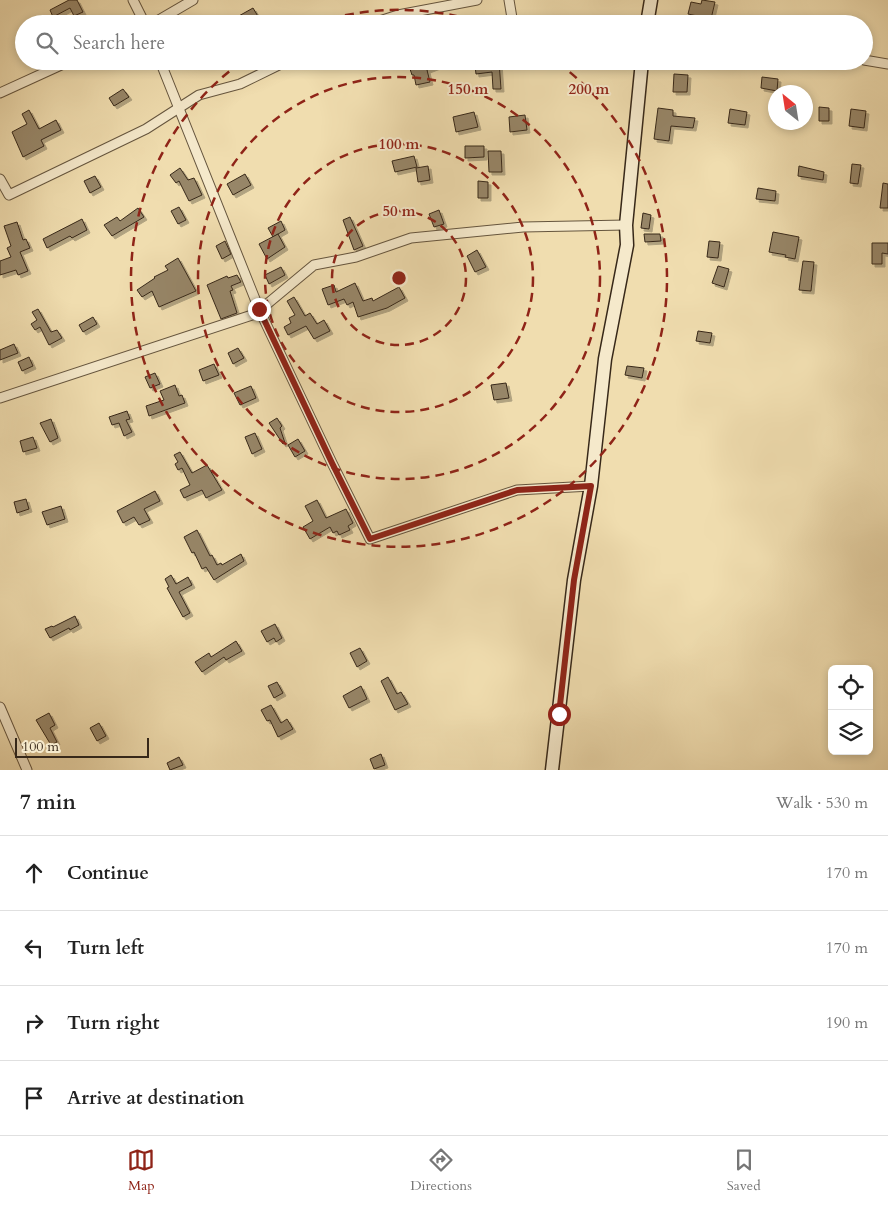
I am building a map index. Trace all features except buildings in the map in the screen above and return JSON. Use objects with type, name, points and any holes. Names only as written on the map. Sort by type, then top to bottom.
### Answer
[{"type":"street","points":[[133,0],[140,15]]},
{"type":"street","points":[[167,15],[193,0]]},
{"type":"street","points":[[398,15],[477,0]]},
{"type":"street","points":[[509,0],[512,15]]},
{"type":"street","points":[[648,15],[651,0]]},
{"type":"street","points":[[873,62],[888,64]]},
{"type":"street","points":[[0,93],[50,70]]},
{"type":"street","points":[[164,70],[259,309],[370,539],[517,490],[591,486]]},
{"type":"street","points":[[0,179],[9,195],[146,129],[199,95],[240,84],[269,70]]},
{"type":"street","points":[[552,770],[574,580],[591,486],[604,359],[627,245],[626,225],[641,70]]},
{"type":"street","points":[[0,398],[255,314],[314,265],[356,257],[411,238],[523,227],[626,225]]},
{"type":"street","points":[[0,707],[27,770]]},
{"type":"route","points":[[259,309],[370,539],[517,490],[591,486],[574,580],[559,714]]}]
